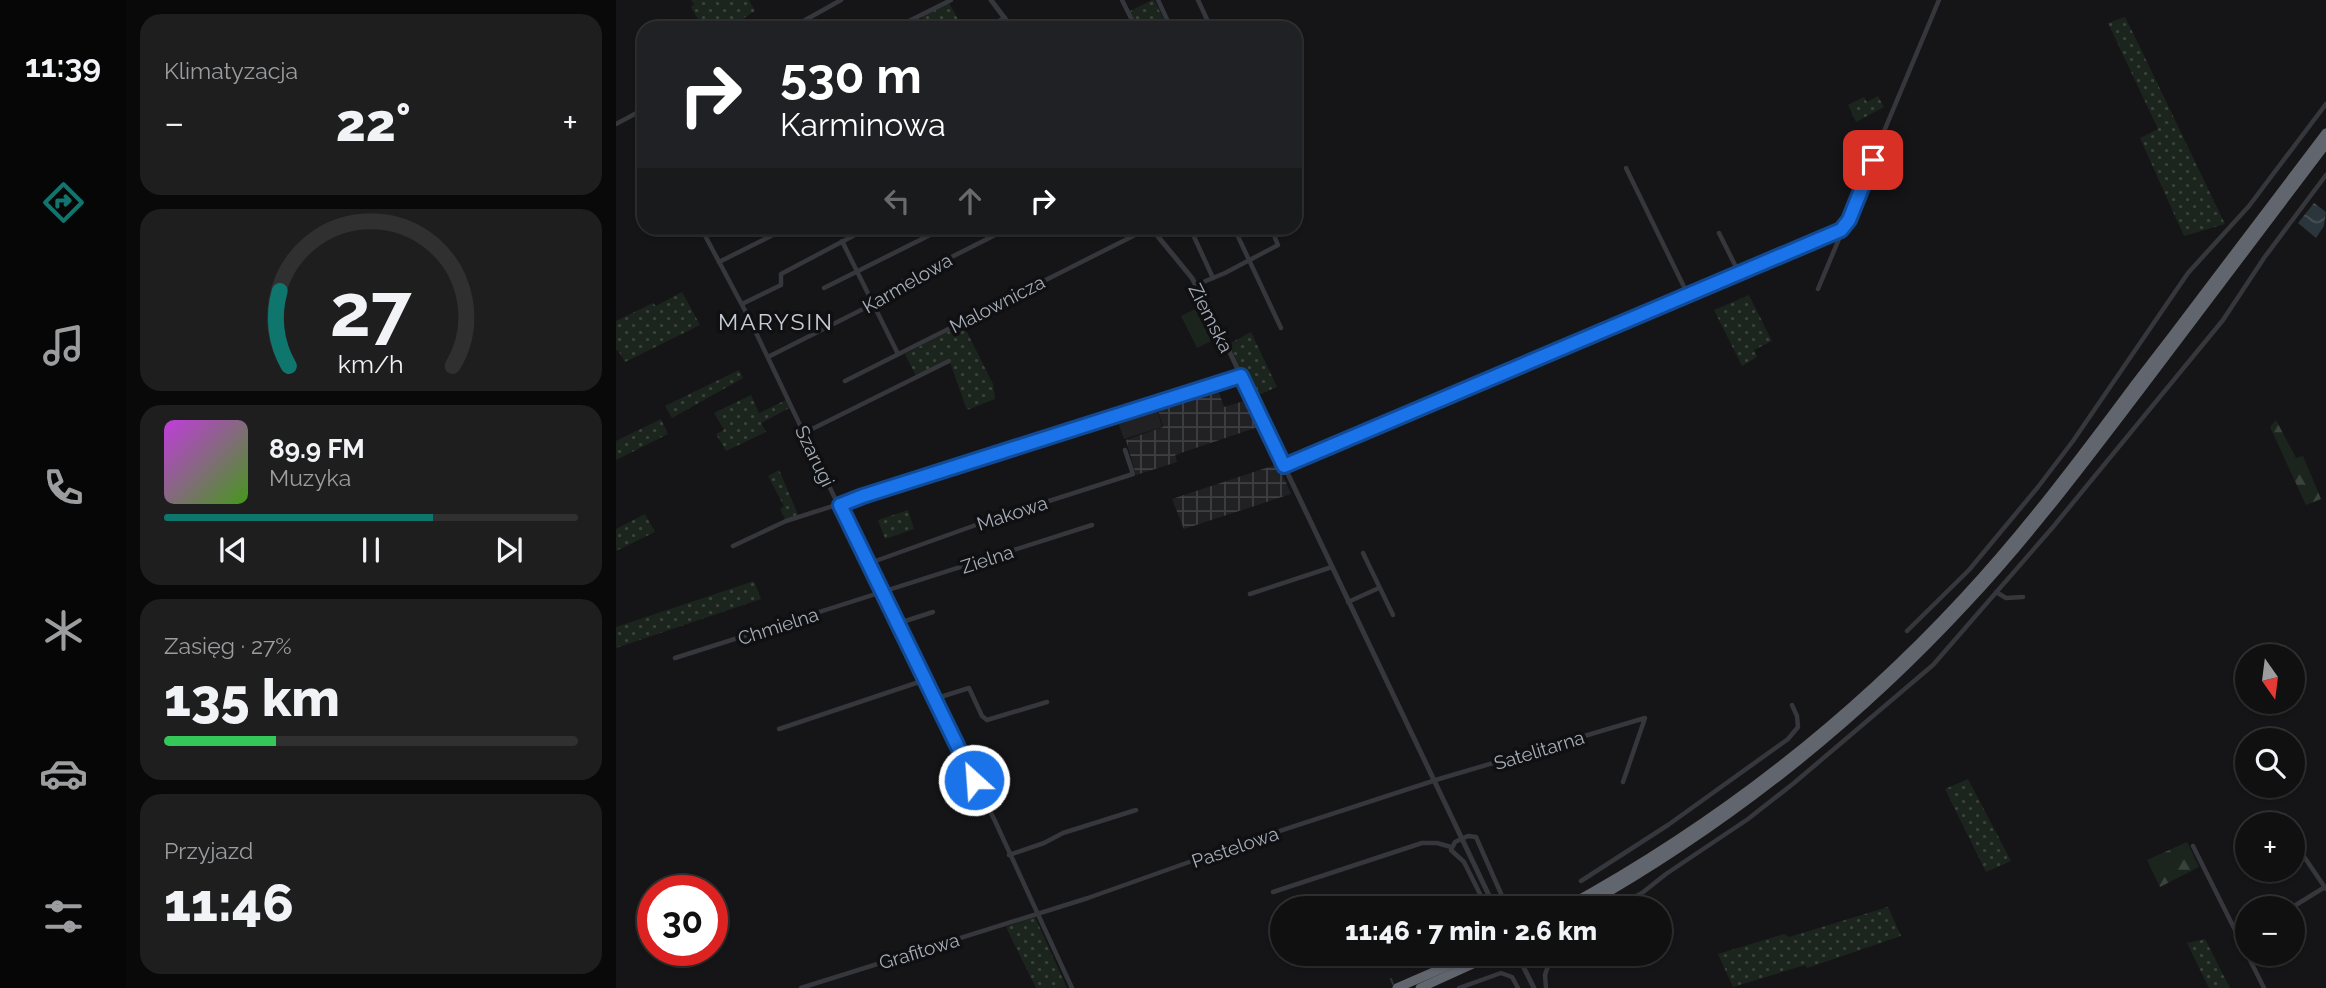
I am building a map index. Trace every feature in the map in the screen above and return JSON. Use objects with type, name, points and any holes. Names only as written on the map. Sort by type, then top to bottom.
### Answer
[{"type":"highway","points":[[1601,896],[1734,811],[1802,758],[1888,683],[1957,614],[2024,539],[2326,133]]},
{"type":"highway","points":[[2226,270],[2326,144]]},
{"type":"highway","points":[[1584,896],[1663,849],[1741,795],[1809,742],[1882,678],[1952,609],[2014,541],[2176,337]]},
{"type":"highway","points":[[1397,988],[1447,966]]},
{"type":"highway","points":[[1420,988],[1469,966]]},
{"type":"street","points":[[803,21],[841,0]]},
{"type":"street","points":[[909,21],[951,0]]},
{"type":"street","points":[[991,0],[1007,21]]},
{"type":"street","points":[[1122,0],[1132,21]]},
{"type":"street","points":[[1158,0],[1168,21]]},
{"type":"street","points":[[1198,0],[1208,21]]},
{"type":"street","points":[[1818,289],[1939,0]]},
{"type":"street","points":[[999,21],[1005,18]]},
{"type":"street","points":[[1907,631],[1969,570],[2038,487],[2073,441],[2188,273],[2249,206],[2326,104]]},
{"type":"street","points":[[616,124],[637,113]]},
{"type":"street","points":[[1626,168],[1688,295]]},
{"type":"street","points":[[1636,896],[1727,835],[1794,783],[1929,668],[1996,592],[2223,320],[2264,258],[2326,176]]},
{"type":"street","points":[[1284,466],[1843,229]]},
{"type":"street","points":[[1720,233],[1739,273]]},
{"type":"street","name":"Szarugi","points":[[705,235],[742,304],[896,624],[995,821],[1072,988]]},
{"type":"street","points":[[719,262],[773,235]]},
{"type":"street","points":[[742,304],[781,285],[782,274],[854,235]]},
{"type":"street","points":[[824,288],[930,235]]},
{"type":"street","name":"Karmelowa","points":[[768,357],[873,304],[902,282],[995,235]]},
{"type":"street","name":"Malownicza","points":[[845,381],[1136,235]]},
{"type":"street","name":"Ziemska","points":[[1156,235],[1196,285],[1489,896]]},
{"type":"street","points":[[1193,235],[1213,278]]},
{"type":"street","points":[[1237,235],[1281,328]]},
{"type":"street","points":[[1196,285],[1279,245],[1274,235]]},
{"type":"street","points":[[842,241],[898,354]]},
{"type":"street","points":[[804,433],[949,361]]},
{"type":"street","points":[[733,546],[778,524],[1241,376]]},
{"type":"street","name":"Makowa","points":[[867,564],[1133,474],[1125,450]]},
{"type":"street","name":"Zielna","points":[[881,593],[1092,525]]},
{"type":"street","points":[[1363,553],[1393,615]]},
{"type":"street","points":[[1250,594],[1332,567]]},
{"type":"street","points":[[1349,603],[1380,588]]},
{"type":"street","points":[[1996,592],[2006,598],[2023,597]]},
{"type":"street","name":"Chmielna","points":[[675,658],[881,593]]},
{"type":"street","points":[[896,624],[933,612]]},
{"type":"street","points":[[779,729],[925,680]]},
{"type":"street","points":[[934,699],[969,688],[982,716],[987,720],[1047,702]]},
{"type":"street","points":[[1581,881],[1668,825],[1788,739],[1796,731],[1798,723],[1792,705]]},
{"type":"street","name":"Satelitarna","points":[[1434,782],[1645,718],[1623,782]]},
{"type":"street","name":"Pastelowa","points":[[1037,913],[1434,782]]},
{"type":"street","points":[[1009,855],[1063,833],[1136,810]]},
{"type":"street","points":[[1451,847],[1461,839],[1476,837],[1502,896]]},
{"type":"street","points":[[1273,892],[1422,843],[1451,847]]},
{"type":"street","points":[[2193,846],[2264,988]]},
{"type":"street","points":[[1451,847],[1452,853],[1461,856],[1481,896]]},
{"type":"street","points":[[2305,858],[2325,888],[2305,900]]},
{"type":"street","name":"Grafitowa","points":[[801,988],[1037,913]]},
{"type":"street","points":[[1523,966],[1534,988]]},
{"type":"street","points":[[1546,988],[1545,975],[1548,966]]},
{"type":"street","points":[[1459,988],[1501,972],[1511,977],[1518,988]]},
{"type":"shaded area","points":[[1216,384],[1224,407],[1251,399],[1264,425],[1175,455],[1177,462],[1136,475],[1126,440],[1163,427],[1156,403]]},
{"type":"shaded area","points":[[1156,405],[1162,427],[1124,439],[1116,417]]},
{"type":"shaded area","points":[[1278,464],[1291,494],[1184,529],[1172,499]]},
{"type":"green space","points":[[691,0],[749,0],[755,11],[739,21],[699,21],[691,7],[694,4]]},
{"type":"green space","points":[[1154,0],[1164,21],[1135,21],[1130,11]]},
{"type":"green space","points":[[949,3],[959,21],[924,21],[922,17]]},
{"type":"green space","points":[[2125,17],[2225,224],[2184,236],[2140,138],[2158,129],[2108,23]]},
{"type":"green space","points":[[1878,96],[1884,107],[1856,122],[1848,105],[1864,97],[1867,102]]},
{"type":"green space","points":[[682,292],[700,325],[625,362],[618,350],[616,351],[616,321],[653,303],[656,306]]},
{"type":"green space","points":[[1749,295],[1772,341],[1754,350],[1757,357],[1742,366],[1714,310]]},
{"type":"green space","points":[[1199,307],[1215,339],[1197,348],[1181,316]]},
{"type":"green space","points":[[963,324],[993,384],[995,399],[967,410],[950,362],[916,376],[905,354]]},
{"type":"green space","points":[[1251,332],[1277,387],[1254,397],[1229,344]]},
{"type":"green space","points":[[739,370],[743,378],[672,418],[665,406]]},
{"type":"green space","points":[[751,395],[759,413],[788,399],[791,407],[761,423],[766,432],[726,451],[716,434],[724,430],[714,413]]},
{"type":"green space","points":[[661,419],[668,434],[616,460],[616,441]]},
{"type":"green space","points":[[2276,420],[2296,458],[2303,456],[2321,499],[2306,505],[2270,427]]},
{"type":"green space","points":[[779,470],[799,517],[786,521],[780,509],[784,506],[768,476]]},
{"type":"green space","points":[[908,510],[914,529],[885,539],[878,520]]},
{"type":"green space","points":[[645,514],[655,532],[616,551],[616,529]]},
{"type":"green space","points":[[754,581],[761,599],[616,648],[616,627]]},
{"type":"green space","points":[[1968,779],[2011,861],[1986,872],[1945,789]]},
{"type":"green space","points":[[2187,842],[2199,867],[2160,887],[2147,860]]},
{"type":"green space","points":[[1888,907],[1901,936],[1807,968],[1805,965],[1733,987],[1718,954],[1784,934],[1789,937]]},
{"type":"green space","points":[[1035,917],[1067,988],[1036,988],[1006,927]]},
{"type":"green space","points":[[2205,939],[2230,988],[2209,988],[2187,943]]},
{"type":"water","points":[[2314,203],[2326,212],[2324,226],[2316,238],[2298,223]]},
{"type":"waterway","points":[[1391,979],[1393,984]]},
{"type":"district","name":"MARYSIN","points":[[776,322]]},
{"type":"route","points":[[974,780],[840,505],[1241,376],[1284,466],[1841,230],[1849,220],[1873,160]]}]
